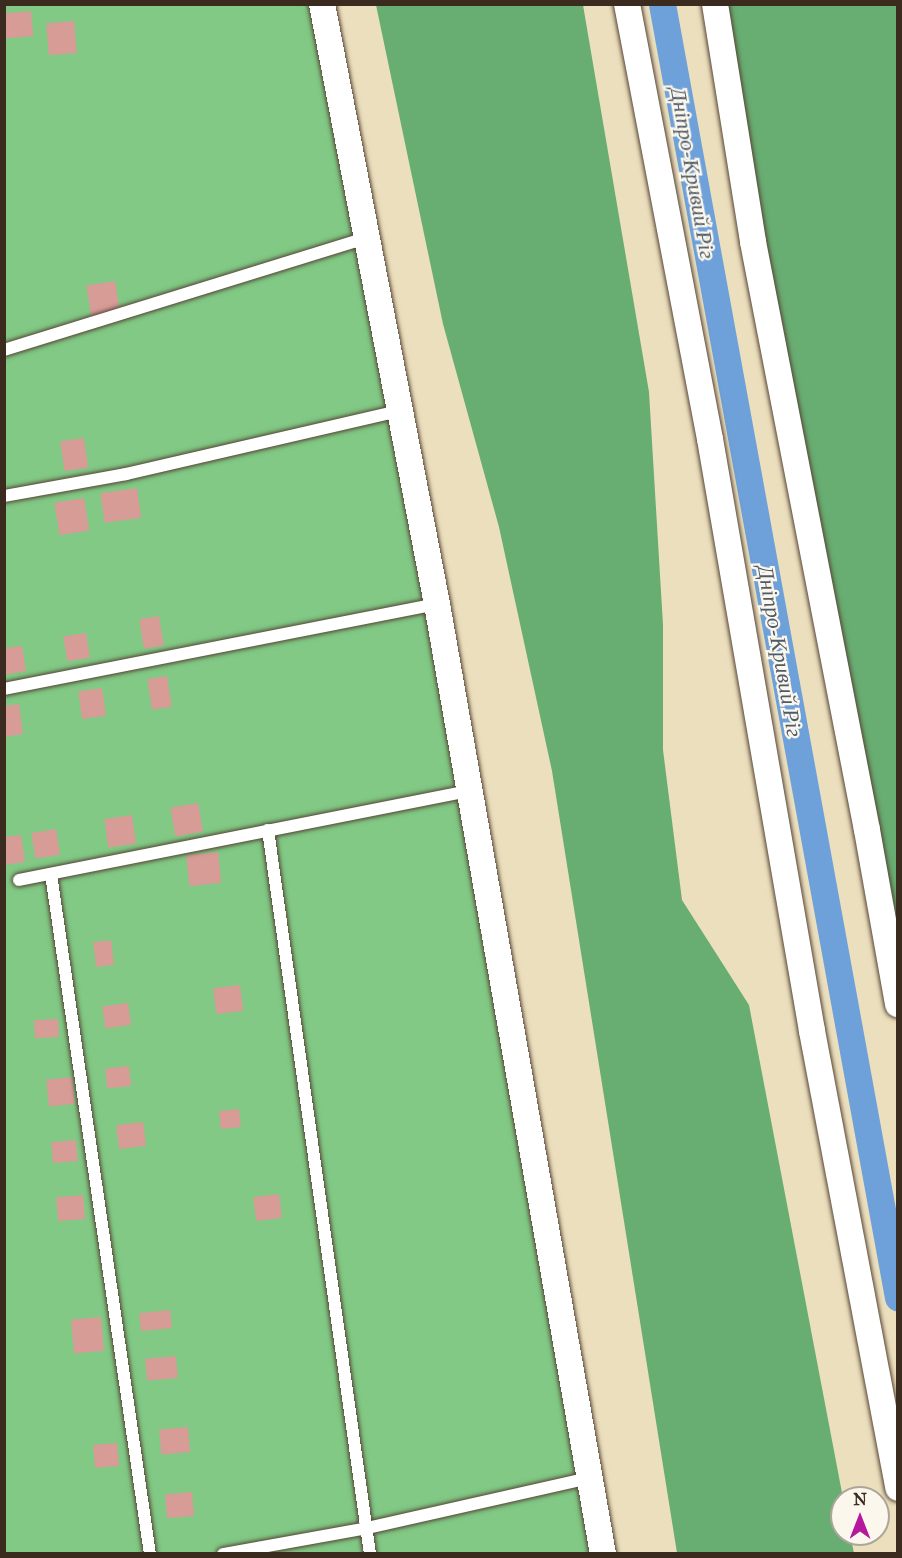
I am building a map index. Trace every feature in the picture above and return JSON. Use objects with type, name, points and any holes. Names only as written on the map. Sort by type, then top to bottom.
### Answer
[{"type":"street","points":[[322,4],[365,238],[437,604],[603,1554]]},
{"type":"street","points":[[627,4],[710,439],[810,1019],[897,1488]]},
{"type":"street","points":[[715,4],[753,242],[867,830],[897,1004]]},
{"type":"lane","points":[[4,350],[365,238]]},
{"type":"lane","points":[[4,496],[126,474],[399,411]]},
{"type":"lane","points":[[4,689],[437,604]]},
{"type":"lane","points":[[19,880],[468,791]]},
{"type":"lane","points":[[268,830],[370,1554]]},
{"type":"lane","points":[[51,874],[150,1554]]},
{"type":"lane","points":[[223,1554],[367,1528],[589,1478]]},
{"type":"green space","points":[[5,5],[322,5],[603,1553],[5,1554]]},
{"type":"green space","points":[[376,5],[583,5],[649,392],[663,625],[663,750],[682,900],[749,1005],[841,1486],[830,1486],[830,1546],[853,1546],[854,1553],[677,1553],[552,771],[499,527],[443,324]]},
{"type":"green space","points":[[715,5],[897,5],[897,1004]]},
{"type":"building","points":[[31,11],[33,36],[6,38],[4,13]]},
{"type":"building","points":[[74,21],[77,53],[49,55],[46,23]]},
{"type":"building","points":[[115,281],[120,312],[91,316],[86,286]]},
{"type":"building","points":[[84,438],[88,468],[64,471],[60,441]]},
{"type":"building","points":[[137,488],[141,518],[105,523],[100,493]]},
{"type":"building","points":[[84,498],[89,531],[60,535],[54,503]]},
{"type":"building","points":[[159,616],[164,646],[144,649],[139,619]]},
{"type":"building","points":[[86,633],[90,658],[67,661],[63,637]]},
{"type":"building","points":[[22,646],[26,671],[4,675],[4,648]]},
{"type":"building","points":[[167,676],[172,707],[152,710],[147,679]]},
{"type":"building","points":[[102,688],[106,716],[82,719],[78,691]]},
{"type":"building","points":[[19,704],[23,734],[4,737],[4,706]]},
{"type":"building","points":[[198,803],[203,832],[175,836],[170,808]]},
{"type":"building","points":[[132,815],[136,844],[108,848],[104,819]]},
{"type":"building","points":[[56,829],[60,855],[35,859],[31,833]]},
{"type":"building","points":[[21,835],[25,862],[4,865],[4,837]]},
{"type":"building","points":[[218,852],[221,883],[189,886],[186,855]]},
{"type":"building","points":[[111,940],[114,965],[96,967],[93,942]]},
{"type":"building","points":[[240,985],[243,1011],[216,1014],[213,988]]},
{"type":"building","points":[[128,1003],[131,1025],[105,1028],[102,1007]]},
{"type":"building","points":[[58,1019],[59,1037],[35,1038],[34,1020]]},
{"type":"building","points":[[129,1066],[131,1086],[107,1088],[105,1069]]},
{"type":"building","points":[[72,1077],[75,1104],[49,1107],[46,1080]]},
{"type":"building","points":[[239,1109],[241,1127],[221,1129],[219,1111]]},
{"type":"building","points":[[143,1122],[146,1146],[119,1149],[116,1125]]},
{"type":"building","points":[[76,1140],[78,1161],[53,1163],[51,1142]]},
{"type":"building","points":[[279,1194],[282,1218],[256,1221],[253,1197]]},
{"type":"building","points":[[83,1195],[85,1219],[58,1221],[56,1197]]},
{"type":"building","points":[[170,1310],[172,1328],[141,1331],[139,1313]]},
{"type":"building","points":[[101,1317],[104,1351],[74,1353],[71,1320]]},
{"type":"building","points":[[176,1356],[178,1378],[147,1381],[145,1359]]},
{"type":"building","points":[[188,1427],[190,1452],[161,1454],[159,1430]]},
{"type":"building","points":[[117,1443],[119,1466],[95,1468],[93,1445]]},
{"type":"building","points":[[192,1492],[194,1516],[167,1518],[165,1494]]},
{"type":"waterway","name":"Дніпро-Кривий Ріг","points":[[662,4],[898,1298]]}]
